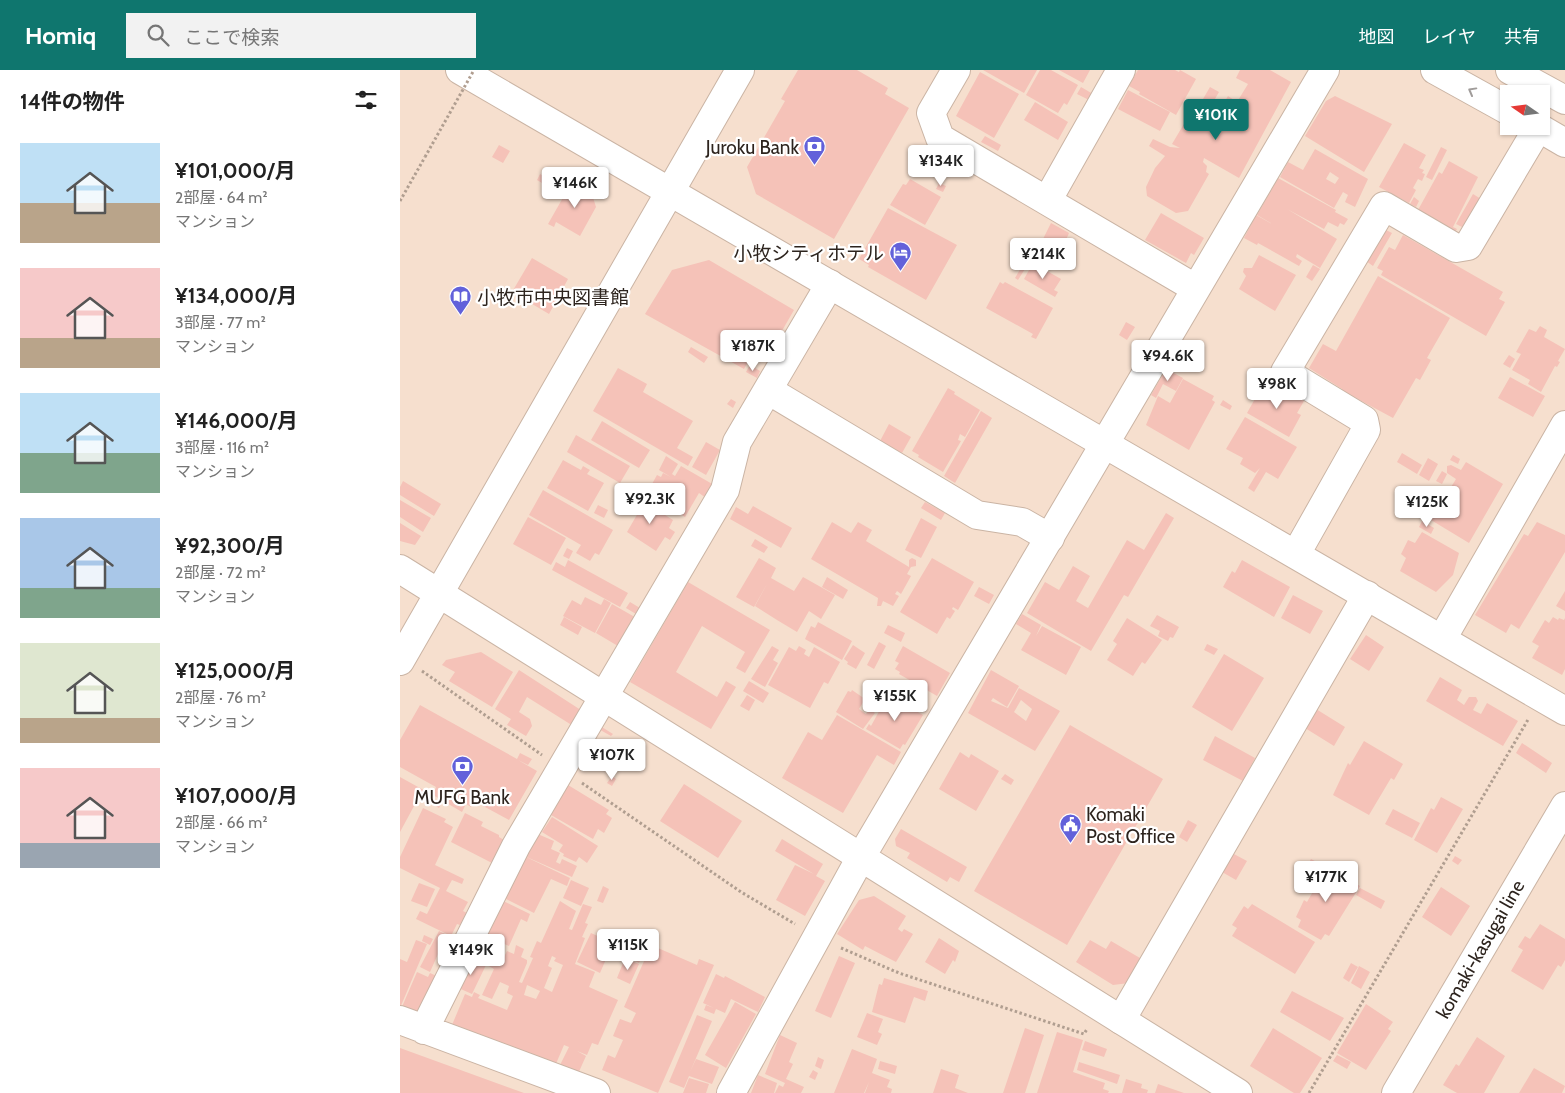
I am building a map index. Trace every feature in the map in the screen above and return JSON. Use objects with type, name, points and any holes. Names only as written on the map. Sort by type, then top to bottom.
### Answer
[{"type":"street","points":[[460,70],[1565,711]]},
{"type":"street","points":[[401,660],[740,70]]},
{"type":"street","points":[[956,70],[931,113],[940,138],[1195,288]]},
{"type":"street","points":[[1047,201],[1121,70]]},
{"type":"street","points":[[731,1093],[861,857],[1325,70]]},
{"type":"street","points":[[1435,70],[1500,106]]},
{"type":"street","points":[[1510,70],[1565,100]]},
{"type":"street","points":[[1550,134],[1565,143]]},
{"type":"street","points":[[1296,554],[1366,430],[1364,420],[1286,372],[1384,206],[1456,248],[1468,246],[1532,135]]},
{"type":"street","points":[[596,1093],[412,1025],[725,490],[737,442],[830,284]]},
{"type":"street","points":[[768,390],[977,515],[1022,522],[1050,538]]},
{"type":"street","points":[[1442,639],[1565,425]]},
{"type":"street","points":[[400,569],[1238,1093]]},
{"type":"street","points":[[1112,1014],[1367,595]]},
{"type":"street","name":"komaki-kasugai line","points":[[1396,1093],[1565,806]]},
{"type":"path","points":[[400,201],[474,70]]},
{"type":"path","points":[[401,660],[741,892],[817,937],[899,973],[1084,1034],[1112,1014]]},
{"type":"path","points":[[1309,1093],[1541,697]]},
{"type":"building","points":[[798,70],[857,70],[888,88],[885,94],[909,108],[834,239],[756,194],[747,167],[785,101],[781,99]]},
{"type":"building","points":[[983,70],[1037,70],[1024,93]]},
{"type":"building","points":[[1040,70],[1051,70],[1078,85],[1067,105],[1064,103],[1058,113],[1026,95]]},
{"type":"building","points":[[1059,70],[1090,70],[1083,83]]},
{"type":"building","points":[[1138,70],[1175,70],[1179,72],[1180,70],[1196,79],[1176,115],[1139,94],[1140,92],[1129,86]]},
{"type":"building","points":[[1240,70],[1270,70],[1291,82],[1239,178],[1204,158],[1203,162],[1207,166],[1206,172],[1209,174],[1188,211],[1176,213],[1147,196],[1146,187],[1155,168],[1165,156],[1149,146],[1153,139],[1170,147],[1180,148],[1172,144],[1194,107],[1211,116],[1214,110],[1220,110],[1228,96],[1237,102],[1248,84],[1236,78]]},
{"type":"building","points":[[980,72],[1019,94],[994,138],[956,116]]},
{"type":"building","points":[[1081,87],[1093,94],[1089,100],[1077,94]]},
{"type":"building","points":[[1210,87],[1219,92],[1212,104],[1203,99]]},
{"type":"building","points":[[1128,90],[1170,112],[1160,131],[1118,109]]},
{"type":"building","points":[[1335,96],[1392,124],[1364,172],[1305,136],[1326,101]]},
{"type":"building","points":[[1035,102],[1068,122],[1058,140],[1024,120]]},
{"type":"building","points":[[985,136],[1001,145],[998,151],[981,142]]},
{"type":"building","points":[[1404,143],[1426,155],[1419,168],[1424,170],[1422,173],[1425,174],[1422,181],[1418,179],[1413,188],[1416,190],[1409,203],[1379,187]]},
{"type":"building","points":[[499,145],[510,151],[503,163],[492,157]]},
{"type":"building","points":[[1441,147],[1447,150],[1432,180],[1426,177]]},
{"type":"building","points":[[1315,149],[1368,179],[1355,207],[1345,202],[1348,195],[1343,192],[1334,208],[1280,177],[1288,162],[1303,170]],"holes":[[[1330,172],[1339,178],[1335,184],[1326,179]]]},
{"type":"building","points":[[1449,161],[1478,177],[1453,227],[1457,229],[1455,232],[1418,210],[1439,172],[1442,174]]},
{"type":"building","points":[[540,174],[545,177],[542,183],[537,180]]},
{"type":"building","points":[[561,178],[567,181],[559,196],[553,193]]},
{"type":"building","points":[[1278,178],[1336,210],[1335,212],[1348,219],[1344,225],[1340,223],[1338,227],[1328,222],[1324,229],[1287,209],[1337,239],[1320,268],[1297,254],[1296,257],[1302,261],[1299,266],[1258,243],[1257,245],[1244,238],[1256,215],[1274,225],[1257,215]]},
{"type":"building","points":[[910,179],[941,197],[925,225],[890,205],[903,184],[906,185]]},
{"type":"building","points":[[573,180],[591,191],[596,207],[580,236],[556,222],[554,227],[548,224]]},
{"type":"building","points":[[939,183],[946,186],[943,192],[936,189]]},
{"type":"building","points":[[1473,194],[1481,199],[1464,228],[1456,224]]},
{"type":"building","points":[[1414,197],[1419,201],[1416,207],[1410,204]]},
{"type":"building","points":[[888,208],[957,245],[926,300],[868,267],[869,265],[859,259]]},
{"type":"building","points":[[1161,213],[1204,238],[1194,255],[1191,253],[1186,263],[1145,240]]},
{"type":"building","points":[[1051,223],[1069,233],[1062,249],[1043,239]]},
{"type":"building","points":[[1384,229],[1392,233],[1373,266],[1366,261]]},
{"type":"building","points":[[1403,235],[1503,292],[1499,299],[1505,302],[1486,336],[1381,275],[1383,271],[1377,268],[1389,247],[1395,250]]},
{"type":"building","points":[[1031,251],[1035,253],[1018,280],[1015,278]]},
{"type":"building","points":[[1259,255],[1296,275],[1275,311],[1239,289],[1246,276],[1243,272],[1244,268],[1252,268]]},
{"type":"building","points":[[532,258],[568,279],[549,314],[512,292]]},
{"type":"building","points":[[709,260],[794,310],[768,355],[756,348],[744,369],[645,314],[672,270]]},
{"type":"building","points":[[1033,263],[1061,279],[1054,290],[1058,292],[1055,297],[1024,279]]},
{"type":"building","points":[[1313,265],[1320,269],[1312,281],[1306,277]]},
{"type":"building","points":[[1378,276],[1450,318],[1427,358],[1431,360],[1420,380],[1416,378],[1393,418],[1341,390],[1309,368],[1323,344],[1336,351]]},
{"type":"building","points":[[1000,282],[1003,284],[1005,282],[1053,308],[1036,339],[1031,337],[1033,334],[986,308]]},
{"type":"building","points":[[1126,322],[1135,327],[1127,340],[1119,335]]},
{"type":"building","points":[[1540,326],[1547,330],[1544,337],[1565,349],[1558,361],[1560,362],[1557,367],[1555,366],[1541,392],[1528,384],[1530,380],[1512,370],[1521,354],[1516,352],[1529,329],[1536,332]]},
{"type":"building","points":[[691,347],[708,357],[704,363],[688,352]]},
{"type":"building","points":[[1509,355],[1515,359],[1510,368],[1503,364]]},
{"type":"building","points":[[750,365],[760,371],[757,378],[746,372]]},
{"type":"building","points":[[618,368],[647,384],[643,392],[693,421],[677,448],[693,457],[688,466],[593,411]]},
{"type":"building","points":[[1166,369],[1183,378],[1176,391],[1163,384],[1156,398],[1151,395]]},
{"type":"building","points":[[1268,376],[1277,381],[1270,393],[1262,387]]},
{"type":"building","points":[[1510,377],[1545,396],[1533,417],[1498,398]]},
{"type":"building","points":[[1183,379],[1214,396],[1212,400],[1215,402],[1189,450],[1146,425],[1158,396],[1170,403]]},
{"type":"building","points":[[1277,385],[1304,401],[1297,413],[1301,415],[1289,437],[1247,413],[1260,390],[1271,396]]},
{"type":"building","points":[[948,388],[955,392],[954,394],[980,410],[965,437],[960,434],[958,440],[961,441],[943,472],[918,457],[919,455],[912,451]]},
{"type":"building","points":[[731,399],[736,402],[733,408],[727,404]]},
{"type":"building","points":[[1223,400],[1232,406],[1230,410],[1220,405]]},
{"type":"building","points":[[981,411],[992,418],[955,483],[944,476]]},
{"type":"building","points":[[1245,417],[1297,447],[1278,479],[1266,472],[1254,492],[1248,488],[1260,468],[1255,473],[1240,464],[1243,458],[1226,449]]},
{"type":"building","points":[[602,421],[650,450],[639,468],[591,440]]},
{"type":"building","points":[[889,424],[911,437],[902,453],[880,441]]},
{"type":"building","points":[[576,435],[630,466],[620,483],[567,452]]},
{"type":"building","points":[[706,442],[720,450],[706,475],[692,467]]},
{"type":"building","points":[[1402,453],[1422,465],[1417,474],[1397,462]]},
{"type":"building","points":[[1453,455],[1460,459],[1458,464],[1450,460]]},
{"type":"building","points":[[666,456],[678,464],[672,474],[675,476],[681,466],[714,485],[706,498],[699,493],[685,517],[655,499],[661,489],[652,484],[657,475],[661,477],[663,473],[671,477],[659,470]]},
{"type":"building","points":[[1428,458],[1438,464],[1429,481],[1419,475]]},
{"type":"building","points":[[563,460],[581,470],[583,466],[590,470],[587,474],[604,483],[588,511],[547,488]]},
{"type":"building","points":[[1466,462],[1503,484],[1469,543],[1431,520],[1456,479],[1447,473],[1447,466],[1451,465],[1461,470]]},
{"type":"building","points":[[1442,471],[1447,474],[1442,484],[1436,481]]},
{"type":"building","points":[[403,481],[441,504],[434,516],[400,495],[400,487]]},
{"type":"building","points":[[543,490],[613,530],[599,555],[595,553],[590,561],[576,553],[581,545],[529,515]]},
{"type":"building","points":[[627,492],[634,496],[629,503],[623,499]]},
{"type":"building","points":[[635,496],[673,520],[669,528],[675,532],[670,540],[665,537],[656,551],[627,532],[638,513],[629,507]]},
{"type":"building","points":[[400,500],[431,518],[423,532],[400,517]]},
{"type":"building","points":[[925,502],[945,513],[941,520],[921,508]]},
{"type":"building","points":[[598,505],[608,510],[604,518],[594,513]]},
{"type":"building","points":[[753,506],[792,528],[781,548],[730,519],[736,507],[748,514]]},
{"type":"building","points":[[1166,513],[1174,518],[1128,597],[1124,595],[1091,651],[1027,613],[1045,582],[1059,590],[1073,566],[1090,576],[1076,601],[1088,608],[1127,540],[1144,550]]},
{"type":"building","points":[[528,517],[566,538],[551,565],[513,544]]},
{"type":"building","points":[[921,518],[937,527],[921,558],[905,550]]},
{"type":"building","points":[[1422,521],[1434,528],[1431,534],[1419,527]]},
{"type":"building","points":[[832,522],[851,533],[858,522],[872,530],[866,541],[909,567],[909,560],[912,558],[916,560],[916,566],[911,567],[907,574],[911,576],[901,594],[897,591],[895,594],[899,596],[893,606],[883,601],[881,606],[877,606],[878,598],[811,559]]},
{"type":"building","points":[[1537,522],[1565,535],[1565,552],[1519,629],[1511,624],[1506,633],[1475,615],[1524,534],[1528,536]]},
{"type":"building","points":[[400,523],[421,536],[415,545],[400,541]]},
{"type":"building","points":[[1422,532],[1459,553],[1453,575],[1436,592],[1400,571],[1406,558],[1401,554],[1408,540],[1415,543]]},
{"type":"building","points":[[755,539],[768,547],[764,553],[751,546]]},
{"type":"building","points":[[567,548],[573,551],[569,559],[563,556]]},
{"type":"building","points":[[759,558],[776,568],[771,578],[794,591],[803,577],[835,595],[821,619],[809,611],[797,632],[755,606],[767,584],[754,607],[736,597]]},
{"type":"building","points":[[932,558],[974,582],[958,610],[953,607],[952,609],[955,611],[950,619],[947,617],[937,634],[900,612]]},
{"type":"building","points":[[568,560],[628,593],[620,607],[552,570],[556,562],[565,567]]},
{"type":"building","points":[[1242,560],[1290,587],[1274,617],[1223,587],[1232,571],[1235,573]]},
{"type":"building","points":[[827,577],[848,590],[843,599],[822,587]]},
{"type":"building","points":[[688,582],[770,630],[745,673],[736,668],[745,652],[702,626],[676,672],[717,697],[726,681],[736,687],[711,729],[630,682]]},
{"type":"building","points":[[979,587],[994,595],[989,604],[974,596]]},
{"type":"building","points":[[1565,591],[1565,611],[1556,606]]},
{"type":"building","points":[[1293,595],[1323,611],[1310,634],[1281,618]]},
{"type":"building","points":[[585,597],[601,605],[604,599],[611,603],[595,633],[563,616],[572,600],[581,605]]},
{"type":"building","points":[[630,602],[645,611],[641,617],[626,608]]},
{"type":"building","points":[[612,604],[640,620],[623,649],[596,633]]},
{"type":"building","points":[[1022,614],[1041,625],[1036,636],[1042,626],[1081,647],[1066,675],[1021,650],[1031,633],[1016,624]]},
{"type":"building","points":[[1157,615],[1179,627],[1173,638],[1170,637],[1168,641],[1158,636],[1160,631],[1150,626]]},
{"type":"building","points":[[564,617],[582,627],[578,635],[560,625]]},
{"type":"building","points":[[1553,617],[1558,620],[1559,618],[1564,620],[1565,618],[1565,669],[1562,675],[1532,658],[1539,646],[1532,642],[1545,620],[1549,623]]},
{"type":"building","points":[[1127,618],[1162,640],[1145,664],[1142,662],[1133,676],[1107,660],[1117,644],[1113,641]]},
{"type":"building","points":[[818,622],[852,641],[842,660],[805,639],[811,626],[815,628]]},
{"type":"building","points":[[888,625],[905,633],[901,642],[884,633]]},
{"type":"building","points":[[1366,635],[1384,647],[1369,671],[1350,659]]},
{"type":"building","points":[[879,642],[886,646],[874,669],[867,665]]},
{"type":"building","points":[[1207,644],[1218,649],[1214,655],[1204,650]]},
{"type":"building","points":[[853,645],[865,653],[856,669],[847,664],[848,662],[844,659]]},
{"type":"building","points":[[772,646],[779,650],[773,660],[778,663],[765,687],[751,679]]},
{"type":"building","points":[[799,646],[806,650],[804,654],[809,657],[814,647],[840,662],[828,684],[824,682],[810,708],[768,685],[789,647],[796,651]]},
{"type":"building","points":[[903,646],[950,673],[937,696],[899,674],[900,672],[895,669],[899,663],[895,661]]},
{"type":"building","points":[[481,652],[513,672],[492,707],[449,681],[455,672],[442,665],[446,660]]},
{"type":"building","points":[[1224,654],[1264,678],[1232,731],[1192,707]]},
{"type":"building","points":[[519,670],[587,714],[578,729],[527,697],[519,712],[530,719],[532,726],[526,736],[507,725],[511,719],[495,709]]},
{"type":"building","points":[[991,670],[1019,686],[1007,707],[993,698],[991,701],[1008,708],[1019,688],[1060,711],[1035,751],[968,713]],"holes":[[[1021,700],[1032,709],[1026,721],[1014,712]]]},
{"type":"building","points":[[1440,677],[1462,690],[1457,700],[1464,705],[1469,697],[1476,697],[1478,701],[1473,710],[1481,714],[1487,703],[1518,721],[1503,746],[1426,701]]},
{"type":"building","points":[[749,681],[769,693],[763,703],[743,691]]},
{"type":"building","points":[[852,690],[865,699],[859,709],[866,714],[869,709],[875,713],[863,729],[836,712],[848,691],[851,692]]},
{"type":"building","points":[[747,695],[755,700],[749,711],[740,706]]},
{"type":"building","points":[[888,695],[923,715],[905,745],[903,744],[900,749],[866,729],[869,724],[871,726]]},
{"type":"building","points":[[420,705],[517,759],[520,753],[532,759],[528,765],[518,760],[537,771],[509,820],[474,801],[471,807],[466,804],[462,812],[433,795],[436,787],[400,767],[400,740]]},
{"type":"building","points":[[1316,709],[1345,727],[1334,746],[1305,728]]},
{"type":"building","points":[[837,715],[901,752],[894,765],[877,755],[843,813],[782,778],[808,732],[822,740]]},
{"type":"building","points":[[597,724],[613,734],[611,736],[595,727]]},
{"type":"building","points":[[1070,725],[1163,779],[1067,945],[974,891]]},
{"type":"building","points":[[1215,736],[1255,758],[1243,781],[1203,760]]},
{"type":"building","points":[[1364,741],[1403,764],[1394,780],[1391,778],[1369,815],[1333,795],[1348,763],[1350,765]]},
{"type":"building","points":[[1522,743],[1552,763],[1546,773],[1516,753]]},
{"type":"building","points":[[960,752],[969,758],[971,754],[999,771],[976,811],[939,789]]},
{"type":"building","points":[[1005,774],[1014,780],[1011,785],[1001,779]]},
{"type":"building","points":[[612,776],[616,779],[612,786],[607,783]]},
{"type":"building","points":[[400,777],[429,793],[426,798],[420,795],[400,832]]},
{"type":"building","points":[[684,784],[742,821],[718,858],[660,821]]},
{"type":"building","points":[[568,785],[609,810],[606,814],[612,818],[604,833],[598,829],[593,839],[551,815]]},
{"type":"building","points":[[429,796],[442,803],[439,808],[426,801]]},
{"type":"building","points":[[1441,797],[1463,809],[1437,853],[1414,840],[1431,808],[1434,810]]},
{"type":"building","points":[[423,808],[446,819],[444,822],[453,827],[435,865],[464,879],[462,884],[452,880],[446,891],[468,902],[463,911],[467,913],[460,925],[457,924],[451,936],[416,919],[420,911],[427,914],[440,888],[400,868],[400,857]]},
{"type":"building","points":[[1393,809],[1420,823],[1412,838],[1385,824]]},
{"type":"building","points":[[465,813],[483,822],[481,826],[499,835],[504,840],[503,842],[510,845],[500,865],[493,861],[492,863],[451,842]]},
{"type":"building","points":[[552,817],[598,846],[587,863],[579,857],[576,862],[563,856],[564,854],[559,851],[563,845],[542,832]]},
{"type":"building","points":[[1188,820],[1197,825],[1187,842],[1179,837]]},
{"type":"building","points":[[901,829],[967,867],[959,882],[950,877],[947,882],[907,858],[910,853],[896,846],[895,839]]},
{"type":"building","points":[[533,832],[554,841],[551,849],[560,853],[556,862],[560,864],[562,859],[577,866],[572,877],[522,855]]},
{"type":"building","points":[[782,839],[823,864],[816,876],[825,881],[805,916],[776,900],[795,865],[814,874],[775,851]]},
{"type":"building","points":[[1232,853],[1247,861],[1236,880],[1222,872]]},
{"type":"building","points":[[522,855],[570,878],[567,886],[551,879],[534,913],[502,897]]},
{"type":"building","points":[[1455,856],[1462,860],[1458,865],[1452,861]]},
{"type":"building","points":[[1311,859],[1322,865],[1309,892],[1297,885]]},
{"type":"building","points":[[1324,866],[1360,886],[1329,936],[1325,934],[1321,940],[1298,927],[1301,920],[1296,917],[1304,900],[1307,902],[1315,888],[1312,887]]},
{"type":"building","points":[[571,880],[589,888],[581,906],[563,898]]},
{"type":"building","points":[[419,883],[435,889],[427,907],[411,901]]},
{"type":"building","points":[[603,886],[609,889],[603,903],[597,901]]},
{"type":"building","points":[[1441,887],[1470,906],[1451,936],[1422,917]]},
{"type":"building","points":[[1360,888],[1385,901],[1381,909],[1356,895]]},
{"type":"building","points":[[874,896],[906,916],[898,929],[902,932],[904,929],[913,934],[896,962],[865,946],[863,950],[837,934],[859,900]]},
{"type":"building","points":[[499,899],[530,914],[527,922],[521,919],[509,946],[481,934]]},
{"type":"building","points":[[560,901],[576,911],[569,929],[572,930],[583,904],[592,907],[585,923],[588,924],[582,937],[585,938],[575,964],[595,972],[589,987],[618,1000],[598,1045],[592,1043],[587,1055],[577,1051],[586,1056],[577,1076],[559,1067],[569,1047],[564,1045],[555,1066],[452,1025],[465,994],[472,997],[474,992],[480,995],[478,998],[507,1010],[513,996],[507,993],[509,986],[500,982],[492,999],[482,995],[494,969],[485,964],[488,958],[471,950],[479,934],[500,944],[493,959],[501,963],[507,951],[514,954],[516,945],[524,949],[521,957],[527,960],[527,963],[519,982],[522,983],[533,958],[530,957],[537,941],[541,943]],"holes":[[[552,956],[556,958],[554,961],[563,965],[552,992],[544,988],[552,968],[548,966]],[[527,985],[540,991],[536,999],[524,995]]]},
{"type":"building","points":[[1252,904],[1315,942],[1295,974],[1232,936],[1237,928],[1232,925],[1244,906],[1248,909]]},
{"type":"building","points":[[1540,924],[1565,939],[1565,960],[1561,967],[1558,965],[1543,990],[1511,971],[1523,950],[1518,947],[1525,936],[1530,939]]},
{"type":"building","points":[[439,931],[460,941],[451,961],[438,954],[430,972],[420,967]]},
{"type":"building","points":[[591,933],[613,943],[600,973],[577,962]]},
{"type":"building","points":[[424,935],[433,939],[430,945],[422,941]]},
{"type":"building","points":[[939,938],[959,951],[955,962],[953,960],[945,974],[925,962]]},
{"type":"building","points":[[416,940],[427,944],[400,1008],[400,959],[407,962]]},
{"type":"building","points":[[630,940],[646,947],[639,963],[623,955]]},
{"type":"building","points":[[1090,940],[1106,949],[1111,941],[1140,958],[1129,983],[1113,985],[1076,962]]},
{"type":"building","points":[[651,945],[697,965],[699,959],[714,965],[658,1093],[602,1070],[608,1055],[615,1058],[623,1040],[613,1036],[620,1019],[631,1023],[636,1013],[624,1007]]},
{"type":"building","points":[[473,956],[486,965],[472,994],[454,986]]},
{"type":"building","points":[[839,956],[855,963],[831,1018],[815,1011]]},
{"type":"building","points":[[625,958],[639,964],[630,984],[617,978]]},
{"type":"building","points":[[1351,963],[1358,967],[1349,982],[1343,978]]},
{"type":"building","points":[[1359,966],[1370,972],[1361,989],[1351,983]]},
{"type":"building","points":[[417,972],[428,977],[430,973],[441,978],[423,1017],[401,1009]]},
{"type":"building","points":[[716,974],[724,978],[725,976],[765,997],[758,1012],[731,999],[725,1013],[716,1009],[714,1014],[704,1010],[706,1005],[714,1008],[703,1003]]},
{"type":"building","points":[[884,978],[928,991],[925,1001],[914,997],[905,1023],[872,1012],[879,984],[882,985]]},
{"type":"building","points":[[1292,991],[1344,1018],[1330,1041],[1280,1012]]},
{"type":"building","points":[[735,1002],[756,1014],[726,1068],[705,1055]]},
{"type":"building","points":[[1366,1004],[1393,1022],[1388,1029],[1391,1031],[1366,1070],[1337,1053]]},
{"type":"building","points":[[867,1013],[883,1019],[878,1032],[882,1034],[877,1045],[857,1037]]},
{"type":"building","points":[[697,1015],[712,1021],[690,1072],[696,1059],[719,1067],[712,1084],[689,1076],[684,1088],[669,1082]]},
{"type":"building","points":[[1025,1028],[1044,1035],[1025,1093],[1003,1093]]},
{"type":"building","points":[[1273,1028],[1322,1058],[1300,1093],[1294,1093],[1250,1066]]},
{"type":"building","points":[[1057,1032],[1083,1040],[1073,1072],[1105,1083],[1103,1089],[1109,1091],[1108,1093],[1037,1093]]},
{"type":"building","points":[[780,1035],[797,1043],[789,1062],[793,1064],[786,1079],[804,1087],[801,1093],[775,1093],[779,1085],[783,1087],[785,1083],[765,1074]]},
{"type":"building","points":[[1477,1037],[1505,1056],[1484,1093],[1457,1093],[1443,1085],[1456,1064],[1459,1066]]},
{"type":"building","points":[[1085,1041],[1107,1049],[1104,1057],[1082,1050]]},
{"type":"building","points":[[400,1048],[524,1093],[400,1093]]},
{"type":"building","points":[[852,1049],[877,1059],[872,1073],[890,1080],[887,1087],[892,1089],[891,1093],[865,1093],[869,1082],[864,1093],[834,1093]]},
{"type":"building","points":[[1337,1055],[1351,1062],[1347,1069],[1333,1061]]},
{"type":"building","points":[[818,1057],[824,1060],[821,1069],[815,1066]]},
{"type":"building","points":[[880,1061],[897,1066],[895,1074],[878,1069]]},
{"type":"building","points":[[1079,1062],[1120,1075],[1117,1084],[1077,1070]]},
{"type":"building","points":[[1534,1068],[1565,1086],[1562,1093],[1519,1093]]},
{"type":"building","points":[[941,1069],[959,1075],[955,1088],[968,1093],[933,1093]]},
{"type":"building","points":[[813,1070],[818,1073],[815,1080],[809,1077]]},
{"type":"building","points":[[758,1075],[777,1083],[774,1093],[751,1093]]},
{"type":"building","points":[[689,1078],[709,1084],[706,1093],[683,1093]]},
{"type":"building","points":[[1126,1079],[1142,1084],[1141,1088],[1148,1090],[1147,1093],[1122,1093]]},
{"type":"building","points":[[1158,1084],[1184,1093],[1155,1093]]},
{"type":"place","name":"Juroku Bank","points":[[815,166]]},
{"type":"place","name":"小牧シティホテル","points":[[900,272]]},
{"type":"place","name":"小牧市中央図書館","points":[[461,316]]},
{"type":"place","name":"MUFG Bank","points":[[462,785]]},
{"type":"place","name":"Komaki Post Office","points":[[1070,844]]}]
